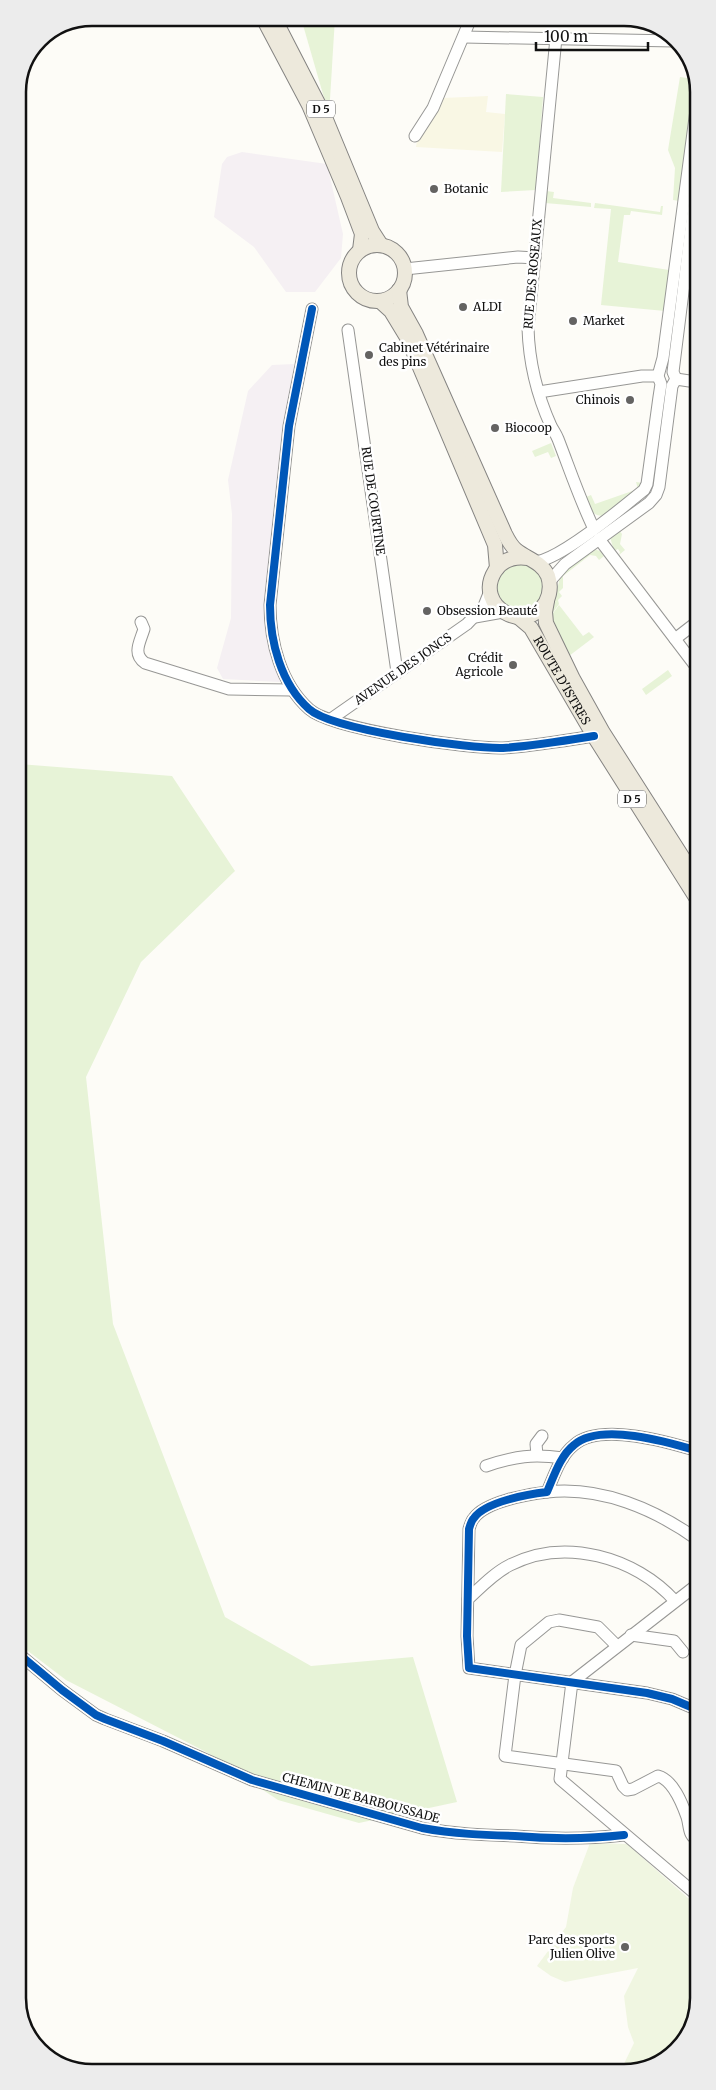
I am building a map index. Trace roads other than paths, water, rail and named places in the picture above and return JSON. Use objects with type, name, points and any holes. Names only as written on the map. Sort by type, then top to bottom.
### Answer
[{"type":"main road","name":"D 5","points":[[267,26],[309,105],[348,197],[362,234],[360,250]]},
{"type":"main road","name":"D 5","points":[[278,26],[324,115],[372,231],[381,245]]},
{"type":"main road","points":[[374,245],[381,245],[394,251],[399,256],[405,269],[403,284],[399,290],[387,299],[366,298],[359,295],[350,283],[351,261],[360,250],[374,245]]},
{"type":"main road","points":[[399,290],[401,307],[416,334],[505,534],[515,549],[532,560],[542,567],[549,582],[546,601],[532,615],[518,617],[503,612],[494,603],[490,591],[490,583],[497,568],[511,558],[532,560]]},
{"type":"main road","points":[[380,300],[391,312],[408,339],[495,545],[497,568]]},
{"type":"main road","name":"ROUTE D'ISTRES","points":[[546,601],[546,622],[574,679],[602,731],[690,869]]},
{"type":"main road","name":"ROUTE D'ISTRES","points":[[518,617],[532,628],[594,736],[690,888]]},
{"type":"street","points":[[415,136],[433,108],[456,50],[468,26]]},
{"type":"street","points":[[464,37],[665,41]]},
{"type":"street","name":"RUE DES ROSEAUX","points":[[556,38],[528,328],[530,361],[539,392],[578,496],[596,534],[690,659]]},
{"type":"street","points":[[667,378],[690,165]]},
{"type":"street","points":[[549,582],[565,564],[644,490],[647,484],[667,378],[690,227]]},
{"type":"street","points":[[405,269],[518,257],[535,258]]},
{"type":"street","points":[[312,309],[289,426],[270,605],[270,621],[275,649],[291,690],[310,711],[331,719],[367,730],[449,744],[501,748],[594,736]]},
{"type":"street","name":"RUE DE COURTINE","points":[[348,330],[398,672]]},
{"type":"street","points":[[539,392],[642,376],[690,381]]},
{"type":"street","points":[[532,560],[546,560],[596,534]]},
{"type":"street","name":"AVENUE DES JONCS","points":[[331,719],[476,617],[484,606],[490,591]]},
{"type":"street","name":"AVENUE DES JONCS","points":[[476,617],[503,612]]},
{"type":"street","points":[[141,622],[144,629],[136,651],[139,659],[145,663],[229,689],[291,690]]},
{"type":"street","points":[[675,639],[690,627]]},
{"type":"street","points":[[547,1492],[563,1458],[573,1445],[582,1439],[593,1436],[614,1435],[658,1440],[690,1449]]},
{"type":"street","points":[[537,1455],[536,1444],[542,1436]]},
{"type":"street","points":[[486,1466],[511,1458],[537,1455],[563,1458]]},
{"type":"street","points":[[690,1534],[648,1510],[606,1496],[567,1489],[498,1503],[482,1510],[473,1519],[469,1529],[468,1599],[469,1668],[646,1693],[672,1699],[690,1707]]},
{"type":"street","points":[[468,1599],[491,1577],[510,1565],[536,1556],[560,1552],[606,1557],[625,1565],[663,1587],[675,1601]]},
{"type":"street","points":[[690,1590],[572,1682],[560,1779],[690,1890]]},
{"type":"street","points":[[616,1646],[598,1627],[559,1620],[549,1622],[521,1645],[515,1675],[505,1756],[616,1771],[627,1790],[633,1789],[658,1776],[665,1778],[687,1816],[690,1833]]},
{"type":"street","points":[[631,1635],[674,1642],[683,1652]]},
{"type":"street","name":"CHEMIN DE BARBOUSSADE","points":[[26,1661],[96,1715],[268,1785],[422,1828],[473,1836],[602,1838],[624,1835]]},
{"type":"street","points":[[681,1883],[690,1894]]},
{"type":"place","name":"Botanic","points":[[434,189]]},
{"type":"place","name":"ALDI","points":[[463,307]]},
{"type":"place","name":"Market","points":[[573,321]]},
{"type":"place","name":"Cabinet Vétérinaire des pins","points":[[369,355]]},
{"type":"place","name":"Chinois","points":[[630,400]]},
{"type":"place","name":"Biocoop","points":[[495,428]]},
{"type":"place","name":"Obsession Beauté","points":[[427,611]]},
{"type":"place","name":"Crédit Agricole","points":[[513,665]]},
{"type":"place","name":"Parc des sports Julien Olive","points":[[625,1947]]}]
